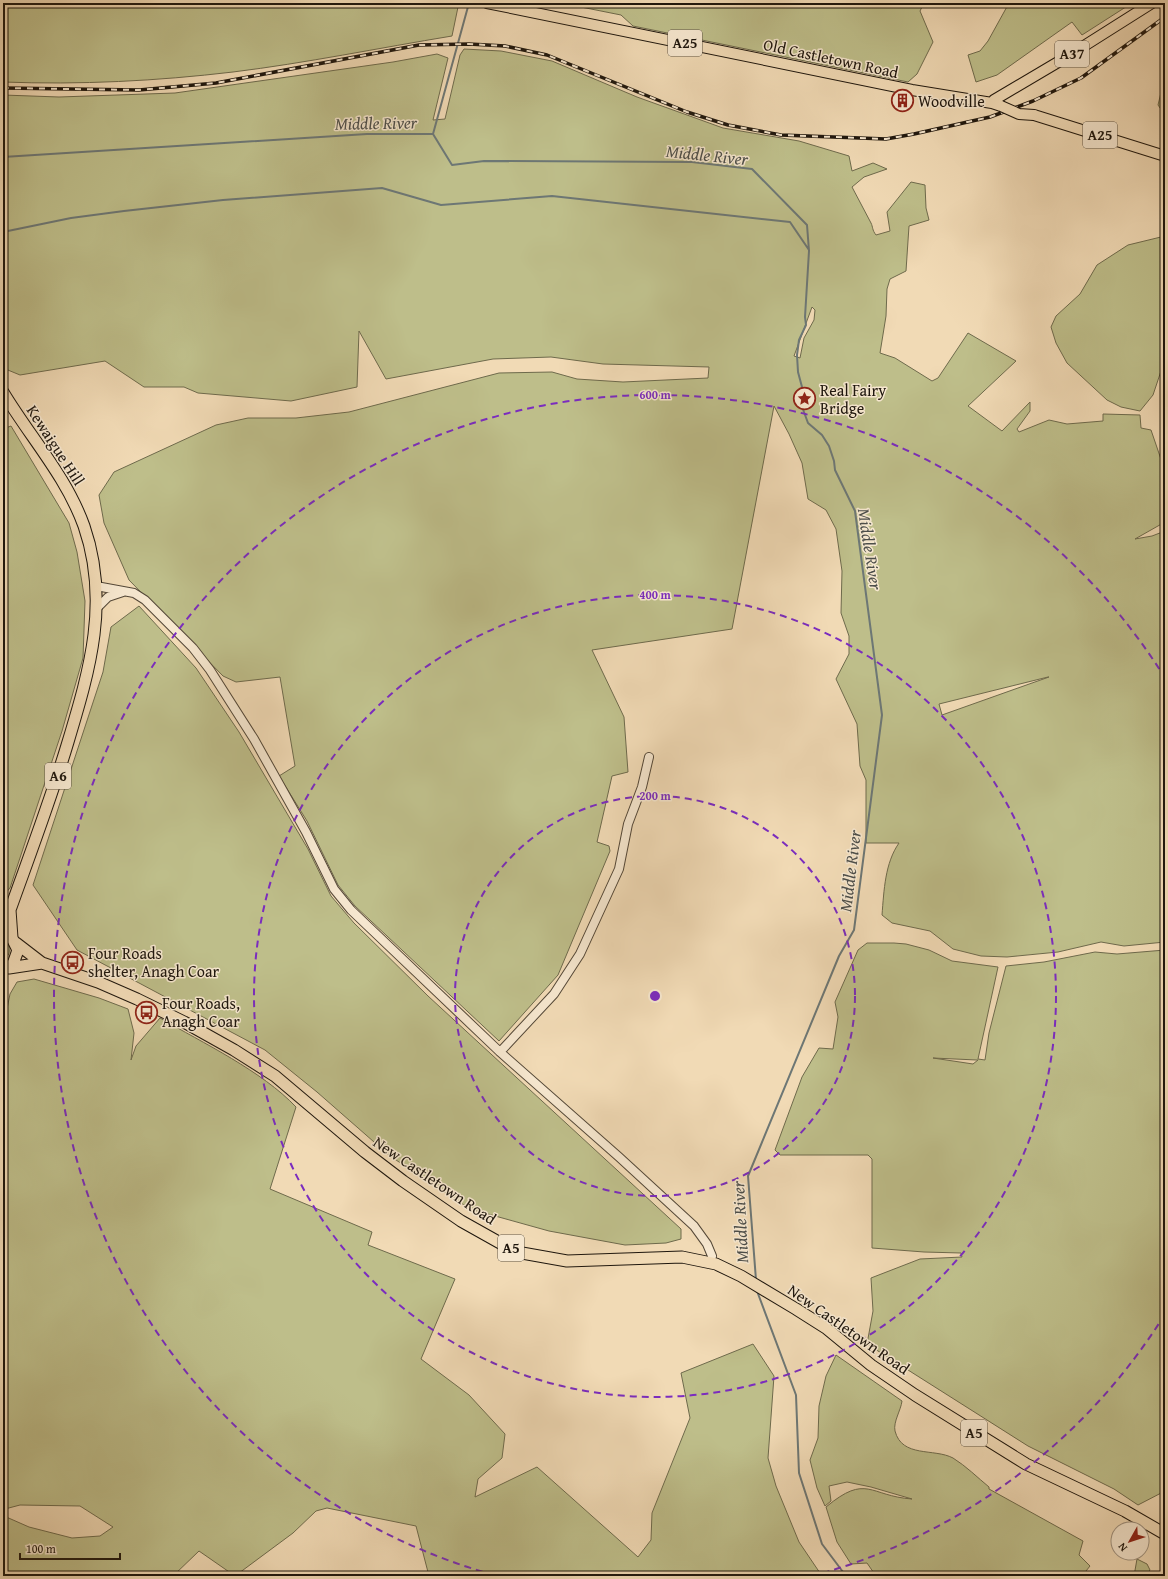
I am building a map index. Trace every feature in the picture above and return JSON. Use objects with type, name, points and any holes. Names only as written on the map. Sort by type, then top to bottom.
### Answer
[{"type":"highway","name":"Kewaigue Hill","points":[[3,392],[17,415],[62,478],[84,525],[94,558],[96,610]]},
{"type":"highway","name":"A6","points":[[10,938],[6,914],[51,800],[71,733],[95,640],[96,610]]},
{"type":"highway","name":"A5","points":[[10,938],[42,963]]},
{"type":"highway","points":[[6,969],[16,960],[18,955],[10,938]]},
{"type":"highway","name":"A5","points":[[6,969],[42,963]]},
{"type":"highway","name":"New Castletown Road","points":[[42,963],[118,990],[184,1022],[234,1050],[274,1076],[365,1152],[461,1221],[522,1253],[567,1261],[682,1257],[716,1264],[741,1276],[826,1328],[871,1365],[969,1430],[1026,1464],[1125,1511],[1165,1534]]},
{"type":"main road","name":"Old Castletown Road","points":[[486,3],[906,89],[997,105],[1019,114],[1034,115],[1165,156]]},
{"type":"main road","name":"A37","points":[[997,105],[994,100],[1065,58],[1152,3]]},
{"type":"street","points":[[96,586],[126,591],[145,600],[193,648],[210,670],[254,739],[299,819],[334,889],[350,910],[500,1052],[619,1156],[694,1226],[707,1244],[712,1256]]},
{"type":"street","points":[[96,610],[108,597],[126,591]]},
{"type":"street","points":[[500,1052],[554,994],[580,954],[619,869],[628,824],[642,787],[649,757]]},
{"type":"green space","points":[[3,3],[442,3],[458,7],[452,36],[315,60],[233,72],[118,82],[32,83],[3,82]]},
{"type":"green space","points":[[561,3],[924,3],[920,11],[933,42],[917,74],[908,82],[633,26],[621,15]]},
{"type":"green space","points":[[1009,3],[1132,3],[1082,35],[1072,22],[997,75],[976,82],[968,55],[980,51],[988,41]]},
{"type":"green space","points":[[464,49],[501,51],[552,61],[637,97],[723,128],[799,141],[849,156],[852,171],[873,163],[887,169],[864,177],[852,187],[876,235],[890,231],[887,212],[911,182],[925,185],[926,208],[929,220],[909,226],[906,271],[890,279],[887,289],[886,316],[880,353],[895,358],[932,381],[938,378],[968,333],[1016,361],[968,406],[1002,431],[1030,402],[1030,411],[1017,429],[1019,432],[1049,420],[1067,424],[1103,421],[1103,414],[1140,415],[1141,428],[1151,430],[1165,471],[1165,522],[1135,539],[1152,536],[1165,531],[1165,693],[1161,694],[1165,708],[1165,942],[1124,946],[1101,942],[1058,952],[1007,957],[981,956],[953,949],[930,931],[892,923],[882,915],[888,868],[894,851],[899,843],[866,843],[866,780],[860,766],[857,724],[836,679],[849,654],[849,636],[841,613],[842,571],[836,529],[826,510],[808,499],[802,463],[774,406],[732,629],[592,650],[624,717],[628,772],[612,776],[597,842],[609,846],[610,851],[558,975],[499,1041],[355,906],[338,885],[307,821],[279,776],[295,766],[280,677],[236,682],[223,676],[129,580],[104,523],[99,495],[114,472],[216,425],[248,418],[296,418],[349,412],[499,373],[552,372],[577,379],[623,382],[708,378],[709,367],[603,364],[551,357],[493,359],[386,379],[359,331],[357,387],[291,401],[198,393],[184,387],[144,387],[105,361],[20,375],[3,368],[3,95],[59,97],[175,93],[393,62],[437,54],[448,58],[433,120],[445,119],[460,55]],"holes":[[[812,307],[815,310],[814,320],[804,338],[800,358],[794,356]],[[1049,677],[942,715],[939,704]]]},
{"type":"green space","points":[[1165,76],[1165,115],[1158,105]]},
{"type":"green space","points":[[1165,236],[1165,359],[1153,395],[1140,411],[1121,407],[1107,400],[1067,363],[1056,343],[1051,327],[1056,316],[1080,294],[1097,265],[1128,245]]},
{"type":"green space","points":[[11,426],[69,523],[77,552],[85,601],[83,658],[62,731],[10,888],[3,896],[3,429]]},
{"type":"green space","points":[[139,606],[196,668],[239,732],[308,849],[331,896],[354,923],[428,996],[681,1229],[681,1239],[666,1243],[625,1245],[549,1231],[470,1209],[390,1156],[317,1092],[265,1050],[77,950],[33,885],[103,672],[111,627]]},
{"type":"green space","points":[[3,940],[6,942],[10,950],[8,955],[3,959]]},
{"type":"green space","points":[[867,943],[906,944],[929,950],[952,961],[998,967],[978,1059],[985,1060],[989,1033],[1006,966],[1044,962],[1095,952],[1117,954],[1165,950],[1165,1491],[1138,1505],[1114,1489],[1028,1446],[867,1344],[873,1311],[871,1278],[920,1259],[962,1257],[961,1253],[872,1248],[872,1159],[868,1155],[780,1155],[775,1150],[802,1077],[819,1048],[833,1049],[838,1017],[835,1002],[858,950]],"holes":[[[933,1058],[978,1060],[973,1064]]]},
{"type":"green space","points":[[34,979],[99,998],[128,1009],[134,1033],[131,1060],[136,1046],[160,1018],[231,1058],[266,1081],[296,1107],[270,1189],[372,1232],[368,1245],[455,1279],[421,1359],[469,1395],[505,1434],[502,1458],[478,1479],[475,1497],[537,1467],[638,1557],[651,1540],[652,1513],[690,1418],[681,1373],[753,1344],[774,1376],[768,1458],[776,1486],[799,1542],[822,1576],[429,1576],[416,1526],[327,1508],[316,1511],[293,1533],[235,1576],[199,1551],[173,1576],[6,1576],[4,1516],[29,1527],[72,1538],[100,1536],[113,1527],[80,1506],[20,1505],[5,1509],[3,1450],[3,1029],[10,994],[17,982]]},
{"type":"green space","points":[[836,1355],[902,1401],[896,1420],[895,1431],[899,1440],[904,1445],[911,1449],[937,1453],[953,1458],[972,1472],[989,1487],[989,1489],[1083,1541],[1079,1555],[1090,1566],[1082,1576],[876,1576],[867,1563],[851,1564],[837,1542],[826,1507],[851,1491],[860,1489],[868,1489],[912,1499],[871,1487],[847,1482],[829,1486],[831,1501],[825,1506],[817,1488],[810,1460],[818,1438],[819,1406],[826,1376]]},
{"type":"green space","points":[[1137,1561],[1141,1561],[1147,1564],[1150,1570],[1145,1576],[1134,1576]]},
{"type":"waterway","points":[[433,134],[469,3]]},
{"type":"waterway","name":"Middle River","points":[[3,157],[367,134],[433,134]]},
{"type":"waterway","name":"Middle River","points":[[433,134],[452,165],[484,161],[692,162],[752,169],[807,225],[809,251],[805,317],[806,325],[799,340],[797,355],[798,372],[802,387],[801,404],[808,423],[822,435],[829,446],[834,461],[835,470],[855,511],[882,715],[854,930],[839,956],[748,1176],[756,1280]]},
{"type":"waterway","points":[[3,232],[71,218],[124,211],[223,200],[382,188],[441,205],[552,196],[790,222],[809,250]]},
{"type":"waterway","name":"Middle River","points":[[757,1291],[796,1395],[799,1473],[822,1544],[846,1576]]},
{"type":"railway","points":[[3,88],[139,90],[216,83],[419,45],[469,44],[505,46],[547,55],[687,112],[728,125],[781,135],[886,139],[990,117],[1033,101],[1081,78],[1165,17]]},
{"type":"place","name":"Woodville","points":[[902,101]]},
{"type":"place","name":"Real Fairy Bridge","points":[[804,399]]},
{"type":"place","name":"Four Roads shelter, Anagh Coar","points":[[72,962]]},
{"type":"place","name":"Four Roads, Anagh Coar","points":[[147,1012]]}]
